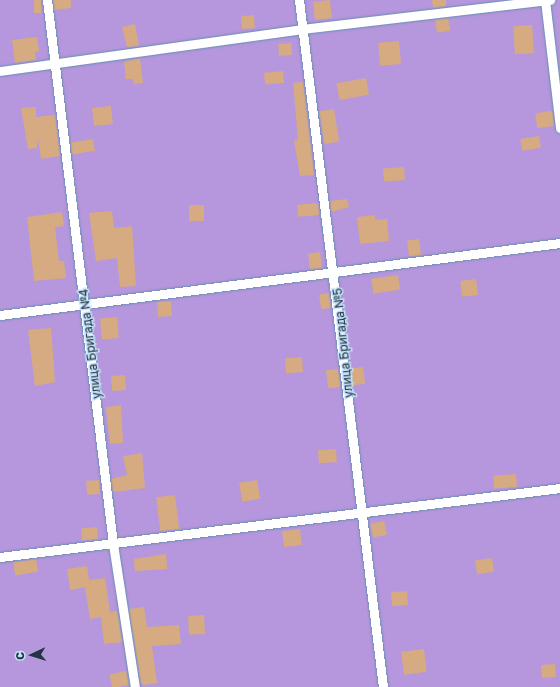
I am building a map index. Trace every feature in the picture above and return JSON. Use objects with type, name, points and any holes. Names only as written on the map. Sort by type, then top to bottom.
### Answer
[{"type":"lane","name":"улица Бригада №4","points":[[47,0],[85,302],[113,544],[135,687]]},
{"type":"lane","name":"улица Бригада №5","points":[[299,0],[335,271],[361,511],[383,687]]},
{"type":"lane","points":[[0,71],[54,65],[302,29],[546,0],[560,128]]},
{"type":"lane","points":[[0,315],[85,302],[560,243]]},
{"type":"lane","points":[[0,557],[113,544],[361,511],[560,488]]},
{"type":"shaded area","points":[[0,0],[560,0],[560,687],[0,687]]},
{"type":"building","points":[[34,0],[41,0],[41,13],[34,13]]},
{"type":"building","points":[[53,0],[71,0],[71,8],[54,10]]},
{"type":"building","points":[[330,0],[332,18],[315,20],[313,2]]},
{"type":"building","points":[[432,0],[446,0],[446,6],[433,8]]},
{"type":"building","points":[[254,15],[255,28],[242,29],[241,16]]},
{"type":"building","points":[[448,18],[450,31],[437,33],[435,20]]},
{"type":"building","points":[[135,24],[139,46],[127,47],[122,27]]},
{"type":"building","points":[[532,25],[534,53],[515,54],[513,26]]},
{"type":"building","points":[[37,37],[39,51],[35,52],[36,60],[15,63],[12,40]]},
{"type":"building","points":[[399,41],[401,64],[380,66],[378,43]]},
{"type":"building","points":[[291,43],[292,55],[279,56],[278,44]]},
{"type":"building","points":[[140,58],[143,83],[134,84],[133,79],[126,79],[124,62]]},
{"type":"building","points":[[283,71],[284,83],[265,85],[264,73]]},
{"type":"building","points":[[366,78],[369,95],[339,100],[336,83]]},
{"type":"building","points":[[303,82],[314,175],[300,176],[294,141],[298,140],[293,83]]},
{"type":"building","points":[[111,106],[113,124],[94,126],[92,108]]},
{"type":"building","points":[[36,107],[36,117],[55,115],[60,156],[41,159],[38,139],[37,148],[28,149],[21,108]]},
{"type":"building","points":[[334,109],[339,142],[324,144],[319,111]]},
{"type":"building","points":[[552,111],[554,126],[537,128],[535,113]]},
{"type":"building","points":[[539,136],[541,148],[522,151],[520,139]]},
{"type":"building","points":[[93,139],[95,151],[72,154],[70,143]]},
{"type":"building","points":[[404,167],[405,180],[384,181],[383,168]]},
{"type":"building","points":[[347,199],[349,207],[331,212],[330,201]]},
{"type":"building","points":[[318,203],[319,215],[298,217],[297,205]]},
{"type":"building","points":[[189,205],[204,205],[204,221],[189,221]]},
{"type":"building","points":[[112,211],[114,228],[132,226],[136,286],[120,287],[117,258],[96,261],[89,213]]},
{"type":"building","points":[[62,212],[64,226],[55,227],[59,261],[64,261],[66,278],[34,281],[27,217]]},
{"type":"building","points":[[375,215],[375,220],[387,219],[389,241],[360,244],[357,217]]},
{"type":"building","points":[[419,239],[421,255],[409,256],[407,240]]},
{"type":"building","points":[[320,252],[322,268],[310,269],[308,253]]},
{"type":"building","points":[[398,275],[400,290],[373,294],[371,279]]},
{"type":"building","points":[[476,279],[478,295],[462,297],[460,281]]},
{"type":"building","points":[[329,293],[331,308],[321,309],[319,294]]},
{"type":"building","points":[[171,301],[172,316],[158,317],[157,302]]},
{"type":"building","points":[[117,317],[119,338],[102,339],[100,318]]},
{"type":"building","points":[[51,328],[55,382],[35,386],[28,330]]},
{"type":"building","points":[[302,357],[303,372],[286,373],[285,358]]},
{"type":"building","points":[[363,367],[365,384],[352,385],[350,369]]},
{"type":"building","points":[[338,369],[340,387],[328,388],[326,370]]},
{"type":"building","points":[[125,375],[126,390],[112,391],[111,376]]},
{"type":"building","points":[[121,405],[123,443],[110,444],[106,407]]},
{"type":"building","points":[[336,449],[337,462],[319,463],[318,450]]},
{"type":"building","points":[[142,453],[145,488],[113,492],[111,479],[127,475],[123,456]]},
{"type":"building","points":[[516,474],[517,487],[494,489],[493,476]]},
{"type":"building","points":[[99,480],[100,494],[87,495],[86,481]]},
{"type":"building","points":[[257,480],[260,499],[242,502],[239,483]]},
{"type":"building","points":[[175,495],[179,529],[160,531],[156,497]]},
{"type":"building","points":[[384,521],[387,535],[373,538],[370,524]]},
{"type":"building","points":[[97,527],[98,539],[82,540],[81,528]]},
{"type":"building","points":[[300,529],[302,545],[284,547],[282,531]]},
{"type":"building","points":[[166,554],[167,569],[135,571],[134,559]]},
{"type":"building","points":[[492,558],[494,572],[477,574],[475,560]]},
{"type":"building","points":[[36,559],[38,572],[15,575],[13,563]]},
{"type":"building","points":[[87,566],[89,580],[105,578],[110,612],[117,611],[122,642],[104,644],[101,617],[90,619],[85,587],[70,590],[67,569]]},
{"type":"building","points":[[407,591],[408,605],[392,606],[391,592]]},
{"type":"building","points":[[144,607],[147,627],[179,625],[181,644],[152,646],[157,683],[144,685],[141,683],[129,609]]},
{"type":"building","points":[[204,615],[205,634],[189,635],[188,616]]},
{"type":"building","points":[[424,649],[427,672],[404,675],[401,652]]},
{"type":"building","points":[[555,664],[556,677],[542,678],[541,665]]},
{"type":"building","points":[[126,671],[129,685],[112,687],[109,675]]}]
